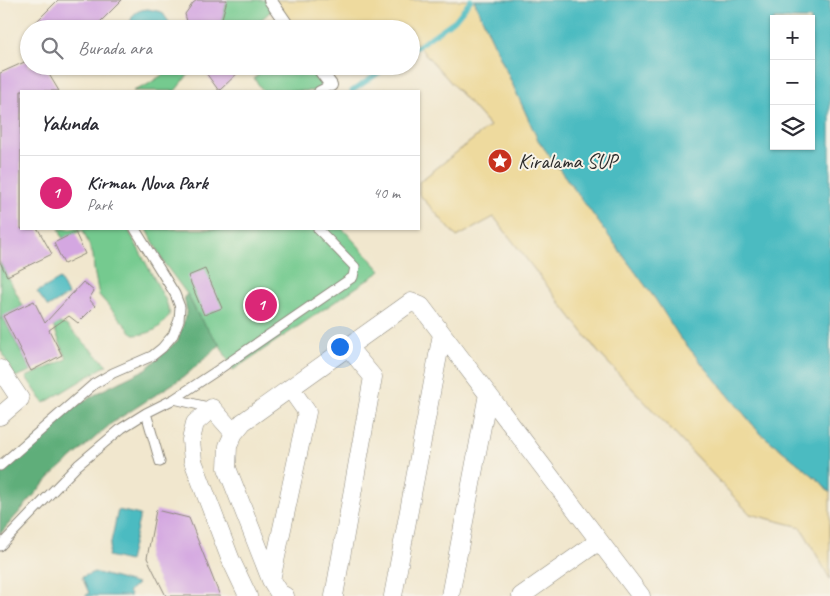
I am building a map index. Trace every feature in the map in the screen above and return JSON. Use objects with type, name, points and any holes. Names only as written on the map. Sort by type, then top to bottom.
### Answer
[{"type":"street","points":[[270,0],[284,20]]},
{"type":"street","points":[[324,75],[331,85]]},
{"type":"street","points":[[285,596],[279,593],[270,580],[227,468],[228,446],[234,433],[243,422],[411,302],[421,306],[640,596]]},
{"type":"street","points":[[393,596],[442,334]]},
{"type":"street","points":[[334,596],[374,377],[348,347]]},
{"type":"street","points":[[0,369],[20,399],[0,416]]},
{"type":"street","points":[[270,580],[307,412],[290,388]]},
{"type":"street","points":[[450,596],[488,394]]},
{"type":"street","points":[[234,433],[212,408],[195,423],[191,440],[193,461],[230,558],[248,596]]},
{"type":"street","points":[[521,596],[599,541]]},
{"type":"lane","points":[[321,90],[331,85]]},
{"type":"lane","points":[[0,466],[94,384],[113,373],[152,356],[173,335],[179,320],[180,307],[175,294],[136,230]]},
{"type":"lane","points":[[0,546],[78,464],[122,428],[174,399],[353,278],[354,267],[319,230]]},
{"type":"lane","points":[[174,399],[212,408]]},
{"type":"lane","points":[[146,413],[160,462]]},
{"type":"green space","points":[[227,0],[267,0],[274,8],[261,20],[221,20]]},
{"type":"green space","points":[[162,75],[189,75],[176,90],[135,90]]},
{"type":"green space","points":[[258,75],[324,75],[331,85],[321,90],[262,90],[254,78]]},
{"type":"green space","points":[[59,230],[83,230],[63,239]]},
{"type":"green space","points":[[83,230],[129,230],[166,301],[170,314],[163,323],[151,332],[134,335],[99,295],[93,255]]},
{"type":"green space","points":[[148,230],[344,230],[381,271],[233,370],[220,345],[199,317],[187,294],[164,263]]},
{"type":"green space","points":[[0,262],[23,306],[3,317],[31,371],[15,377],[0,349]]},
{"type":"green space","points":[[187,294],[199,317],[220,345],[185,376],[112,423],[50,477],[0,534],[0,472],[71,409],[103,390],[146,369],[178,340],[187,312],[184,297]]},
{"type":"green space","points":[[51,321],[66,325],[107,365],[44,403],[26,377],[67,359]]},
{"type":"sand","points":[[270,0],[474,0],[538,140],[656,300],[679,336],[759,432],[821,482],[830,493],[830,579],[801,527],[750,514],[598,352],[494,217],[457,237],[420,195],[420,181],[490,126],[420,48],[420,20],[284,20]]},
{"type":"water","points":[[474,0],[830,0],[830,493],[821,482],[759,432],[679,336],[656,300],[538,140]]},
{"type":"water","points":[[148,9],[162,12],[168,20],[132,20],[136,12]]},
{"type":"water","points":[[60,279],[68,295],[48,307],[37,292]]},
{"type":"water","points":[[118,510],[140,515],[129,561],[108,556]]},
{"type":"water","points":[[94,572],[137,584],[128,592],[131,596],[85,596],[89,593],[82,577]]},
{"type":"building","points":[[58,0],[122,0],[102,20],[38,20]]},
{"type":"building","points":[[197,0],[227,0],[221,20],[187,20],[185,14]]},
{"type":"building","points":[[20,64],[20,75],[49,75],[58,90],[20,90],[20,230],[39,230],[52,254],[7,276],[0,262],[0,73]]},
{"type":"building","points":[[207,75],[236,75],[220,90]]},
{"type":"building","points":[[75,232],[85,254],[64,264],[54,243]]},
{"type":"building","points":[[205,269],[222,308],[204,315],[188,276]]},
{"type":"building","points":[[83,282],[94,291],[89,299],[95,306],[78,323],[69,316],[49,330],[62,355],[31,371],[3,316],[34,301],[45,323]]},
{"type":"building","points":[[156,510],[189,518],[220,596],[166,596],[147,558]]},
{"type":"waterway","points":[[420,45],[455,20],[471,0]]},
{"type":"waterway","points":[[353,90],[376,75]]},
{"type":"place","name":"Kiralama SUP","points":[[500,161]]},
{"type":"place","name":"Kirman Nova Park","points":[[261,305]]}]
